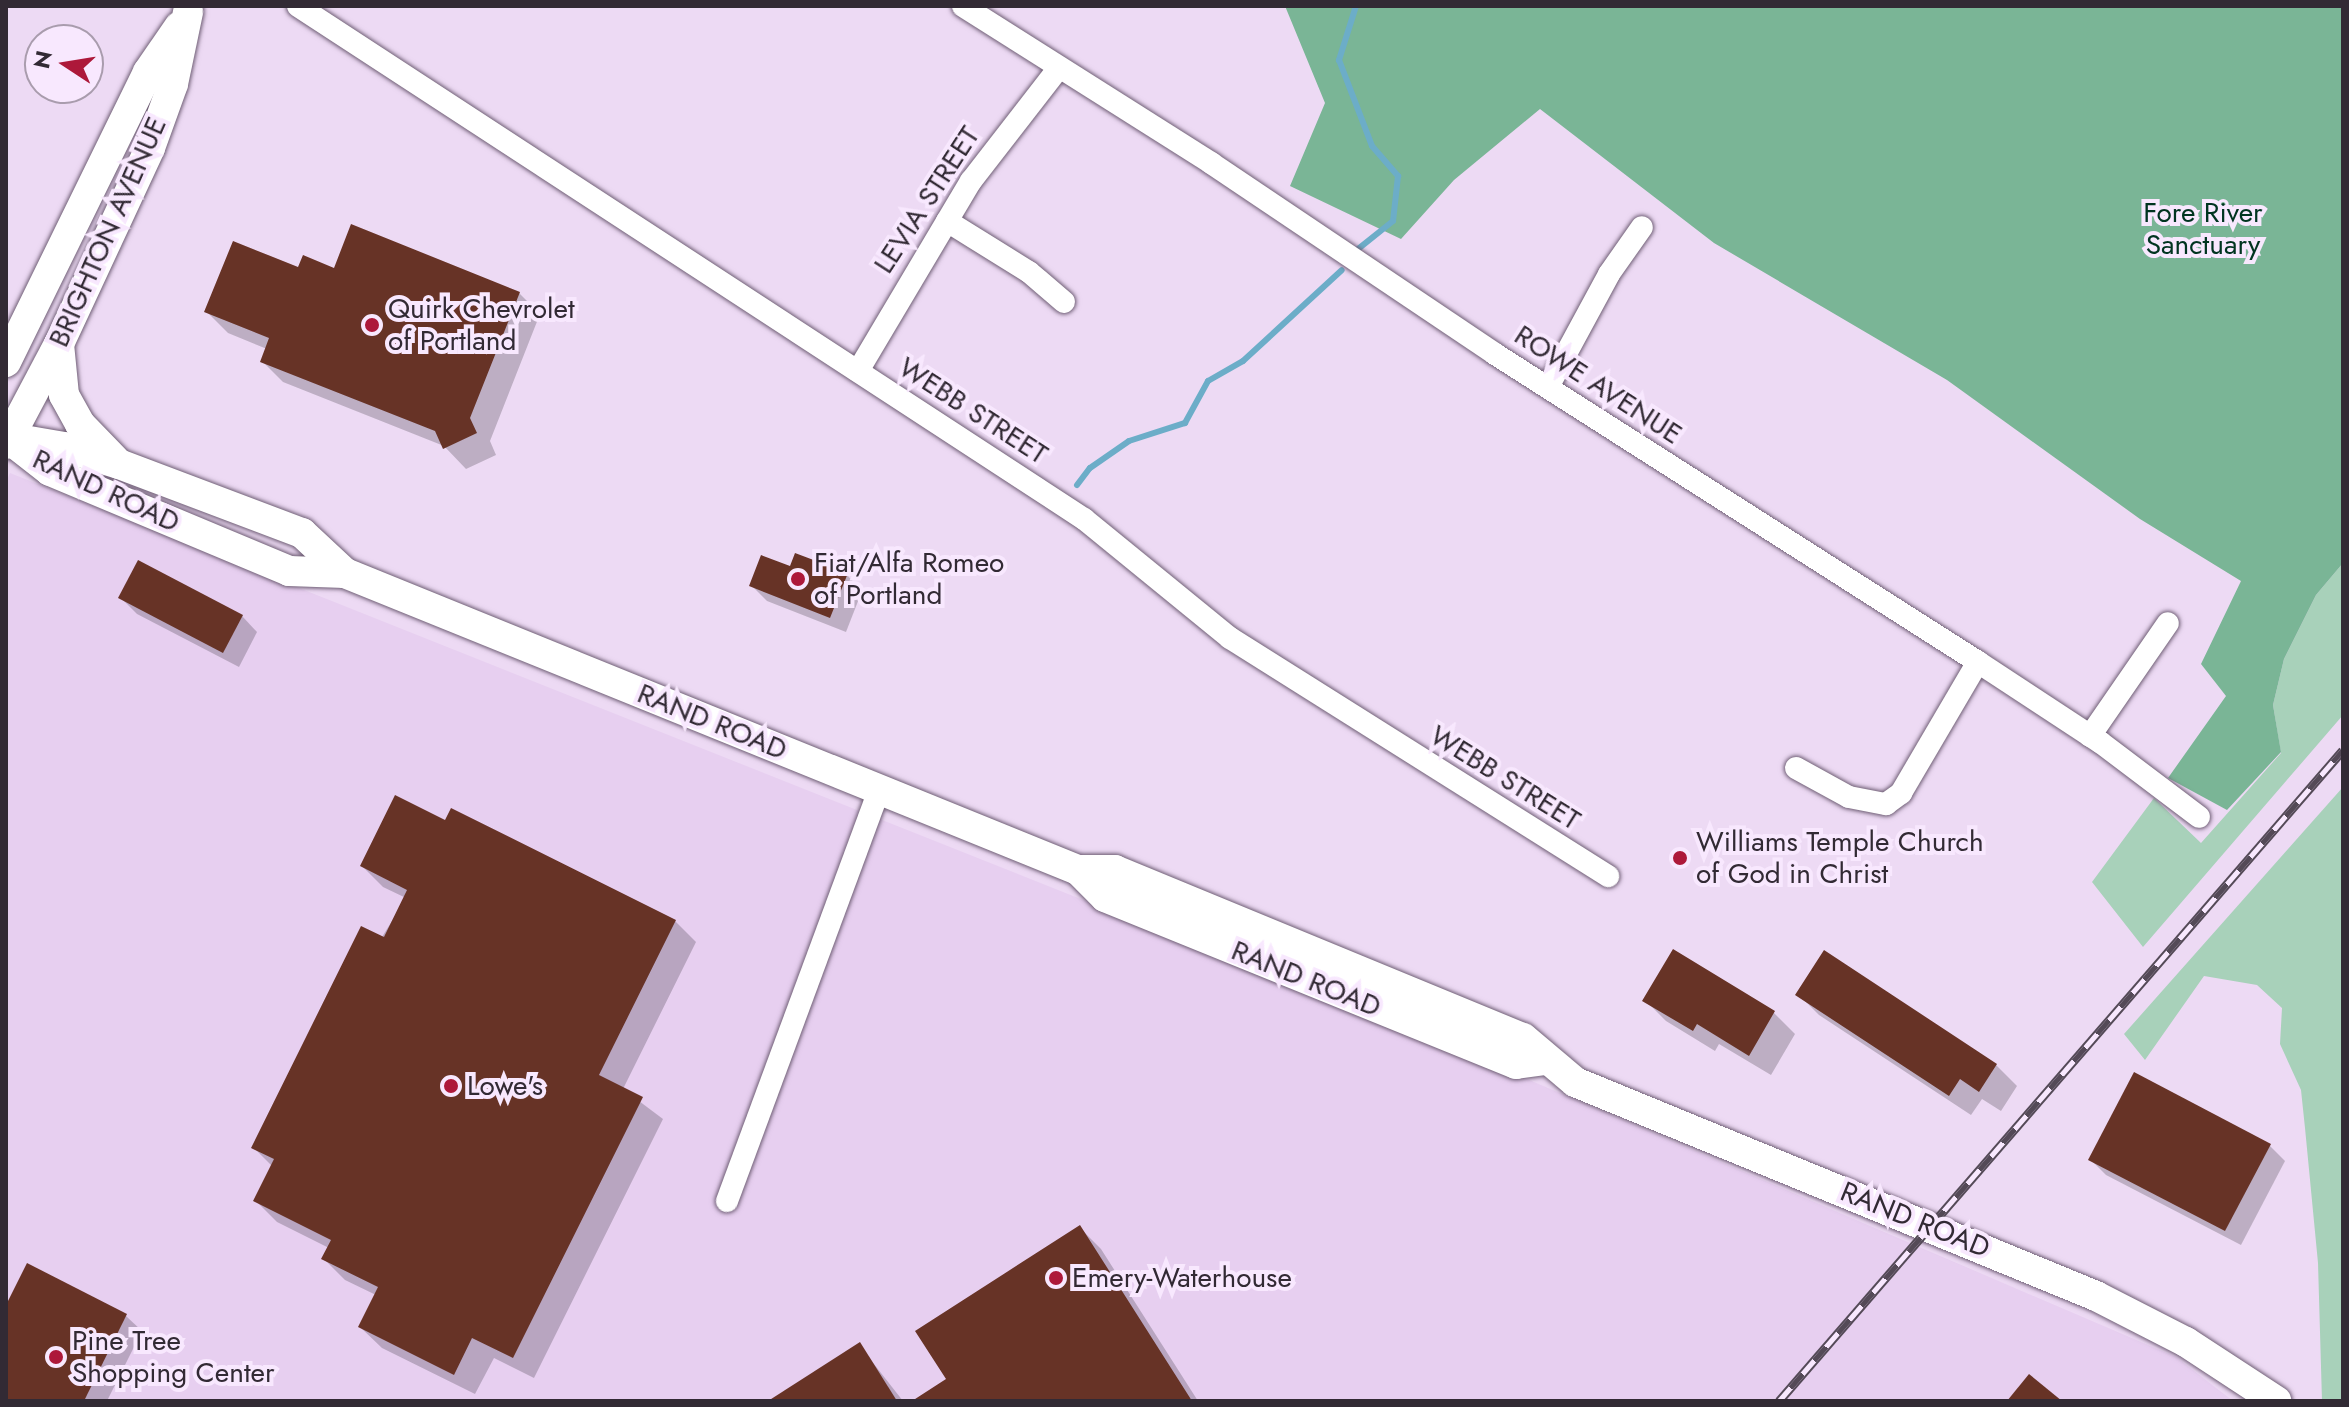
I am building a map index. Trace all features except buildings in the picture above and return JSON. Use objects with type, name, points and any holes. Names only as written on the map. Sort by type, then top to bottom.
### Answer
[{"type":"main road","name":"BRIGHTON AVENUE","points":[[7,440],[59,344],[150,148],[173,84],[190,9]]},
{"type":"main road","name":"BRIGHTON AVENUE","points":[[6,362],[148,72],[190,9]]},
{"type":"main road","points":[[59,344],[64,395],[80,424],[119,464]]},
{"type":"main road","name":"RAND ROAD","points":[[7,440],[64,447],[119,464],[302,533],[345,573]]},
{"type":"main road","name":"RAND ROAD","points":[[7,440],[50,471],[289,571],[345,573],[1078,870],[1105,897],[1516,1064],[1544,1060],[1575,1082],[2096,1296],[2186,1342],[2276,1401]]},
{"type":"street","name":"WEBB STREET","points":[[298,6],[1084,519],[1230,638],[1608,876]]},
{"type":"street","name":"ROWE AVENUE","points":[[963,6],[1057,70],[1211,163],[1392,288],[1978,662],[2090,736],[2199,817]]},
{"type":"street","name":"LEVIA STREET","points":[[858,371],[947,221],[1027,104],[1057,70]]},
{"type":"street","points":[[947,221],[1029,272],[1064,302]]},
{"type":"street","points":[[1548,387],[1609,274],[1642,227]]},
{"type":"street","points":[[2090,736],[2168,623]]},
{"type":"street","points":[[1796,768],[1849,797],[1886,804],[1915,771],[1978,662]]},
{"type":"street","points":[[727,1201],[879,789]]},
{"type":"shaded area","points":[[10,473],[1450,1046],[2176,1357],[2233,1401],[6,1401],[6,482]]},
{"type":"green space","name":"Fore River Sanctuary","points":[[1285,6],[2343,6],[2343,563],[2316,595],[2284,659],[2273,705],[2281,752],[2227,810],[2168,778],[2226,696],[2201,664],[2241,581],[2140,519],[1947,380],[1714,243],[1540,109],[1454,180],[1401,239],[1290,186],[1325,103]]},
{"type":"green space","points":[[2343,563],[2343,715],[2143,947],[2092,882],[2154,798],[2201,843],[2281,753],[2273,705],[2284,659],[2316,595]]},
{"type":"green space","points":[[2343,787],[2343,1401],[2322,1401],[2318,1263],[2305,1128],[2301,1090],[2280,1044],[2282,1008],[2257,985],[2204,976],[2145,1060],[2124,1034]]},
{"type":"waterway","points":[[1356,6],[1339,60],[1372,146],[1398,176],[1393,221],[1358,249]]},
{"type":"waterway","points":[[1077,485],[1090,468],[1129,441],[1185,423],[1208,381],[1243,361],[1342,270]]},
{"type":"railway","points":[[1779,1401],[2343,750]]},
{"type":"place","name":"Quirk Chevrolet of Portland","points":[[372,325]]},
{"type":"place","name":"Fiat/Alfa Romeo of Portland","points":[[798,579]]},
{"type":"place","name":"Williams Temple Church of God in Christ","points":[[1680,858]]},
{"type":"place","name":"Lowe's","points":[[451,1086]]},
{"type":"place","name":"Emery-Waterhouse","points":[[1056,1278]]},
{"type":"place","name":"Pine Tree Shopping Center","points":[[56,1357]]}]
